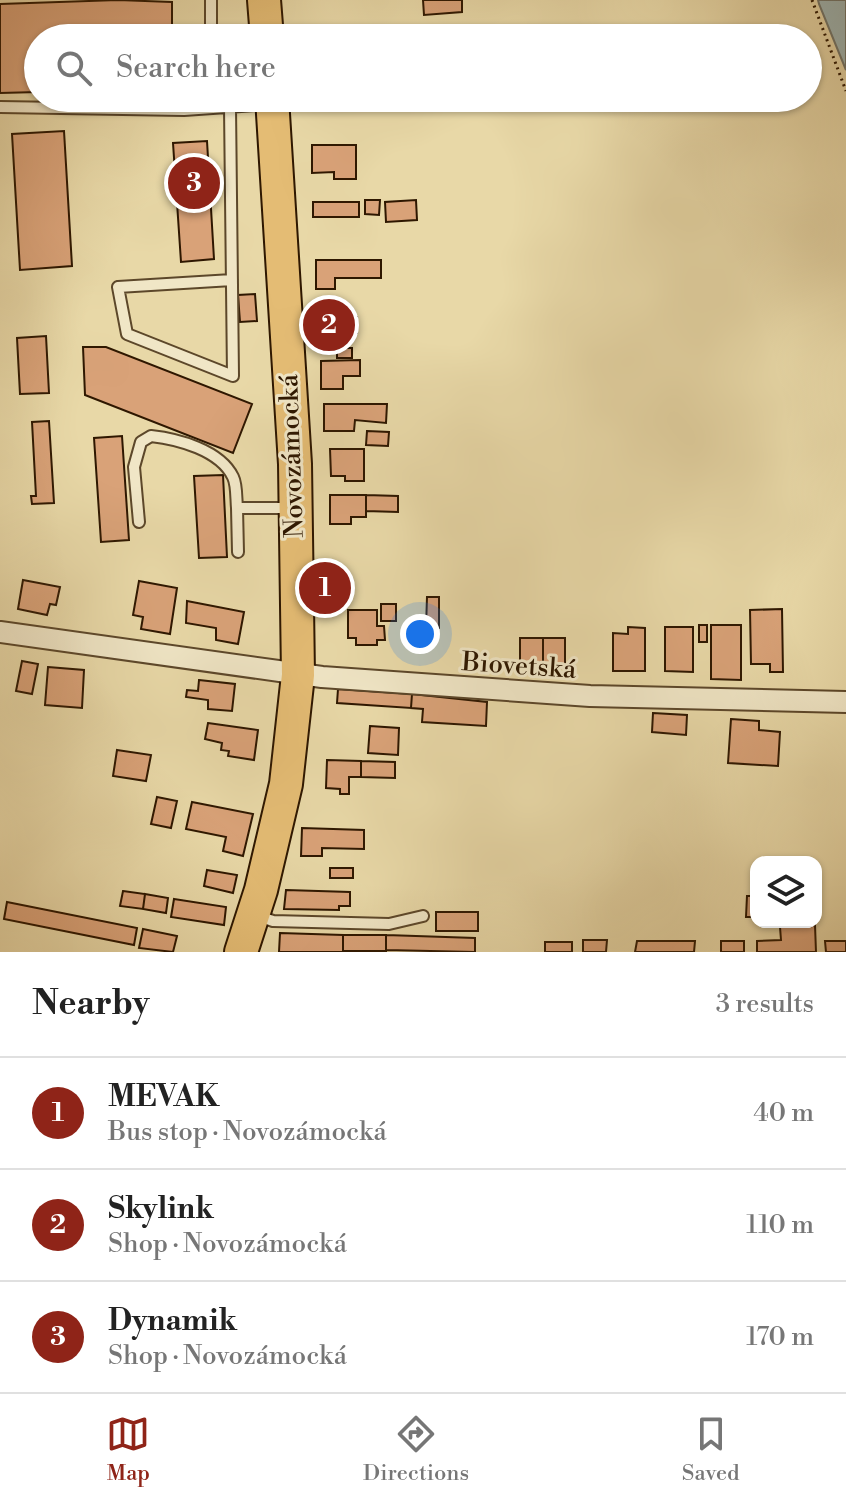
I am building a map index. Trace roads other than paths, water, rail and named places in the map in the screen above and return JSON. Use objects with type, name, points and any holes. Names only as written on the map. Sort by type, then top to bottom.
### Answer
[{"type":"main road","points":[[264,0],[266,24]]},
{"type":"main road","name":"Novozámocká","points":[[241,952],[254,915],[286,784],[298,675],[296,507],[273,112]]},
{"type":"street","name":"Biovetská","points":[[0,632],[298,675],[590,696],[846,702]]},
{"type":"lane","points":[[211,0],[211,24]]},
{"type":"lane","points":[[0,107],[24,107]]},
{"type":"lane","points":[[230,112],[232,280],[233,376],[127,334],[118,287],[232,280]]},
{"type":"lane","points":[[139,522],[134,467],[141,442],[151,436],[168,438],[214,456],[235,479],[238,552]]},
{"type":"lane","points":[[237,508],[296,507]]},
{"type":"lane","points":[[254,915],[273,921],[389,924],[423,916]]},
{"type":"water","points":[[818,0],[846,0],[846,70],[819,4]]},
{"type":"place","name":"Dynamik","points":[[194,183]]},
{"type":"place","name":"Skylink","points":[[329,325]]},
{"type":"place","name":"MEVAK","points":[[325,588]]}]
